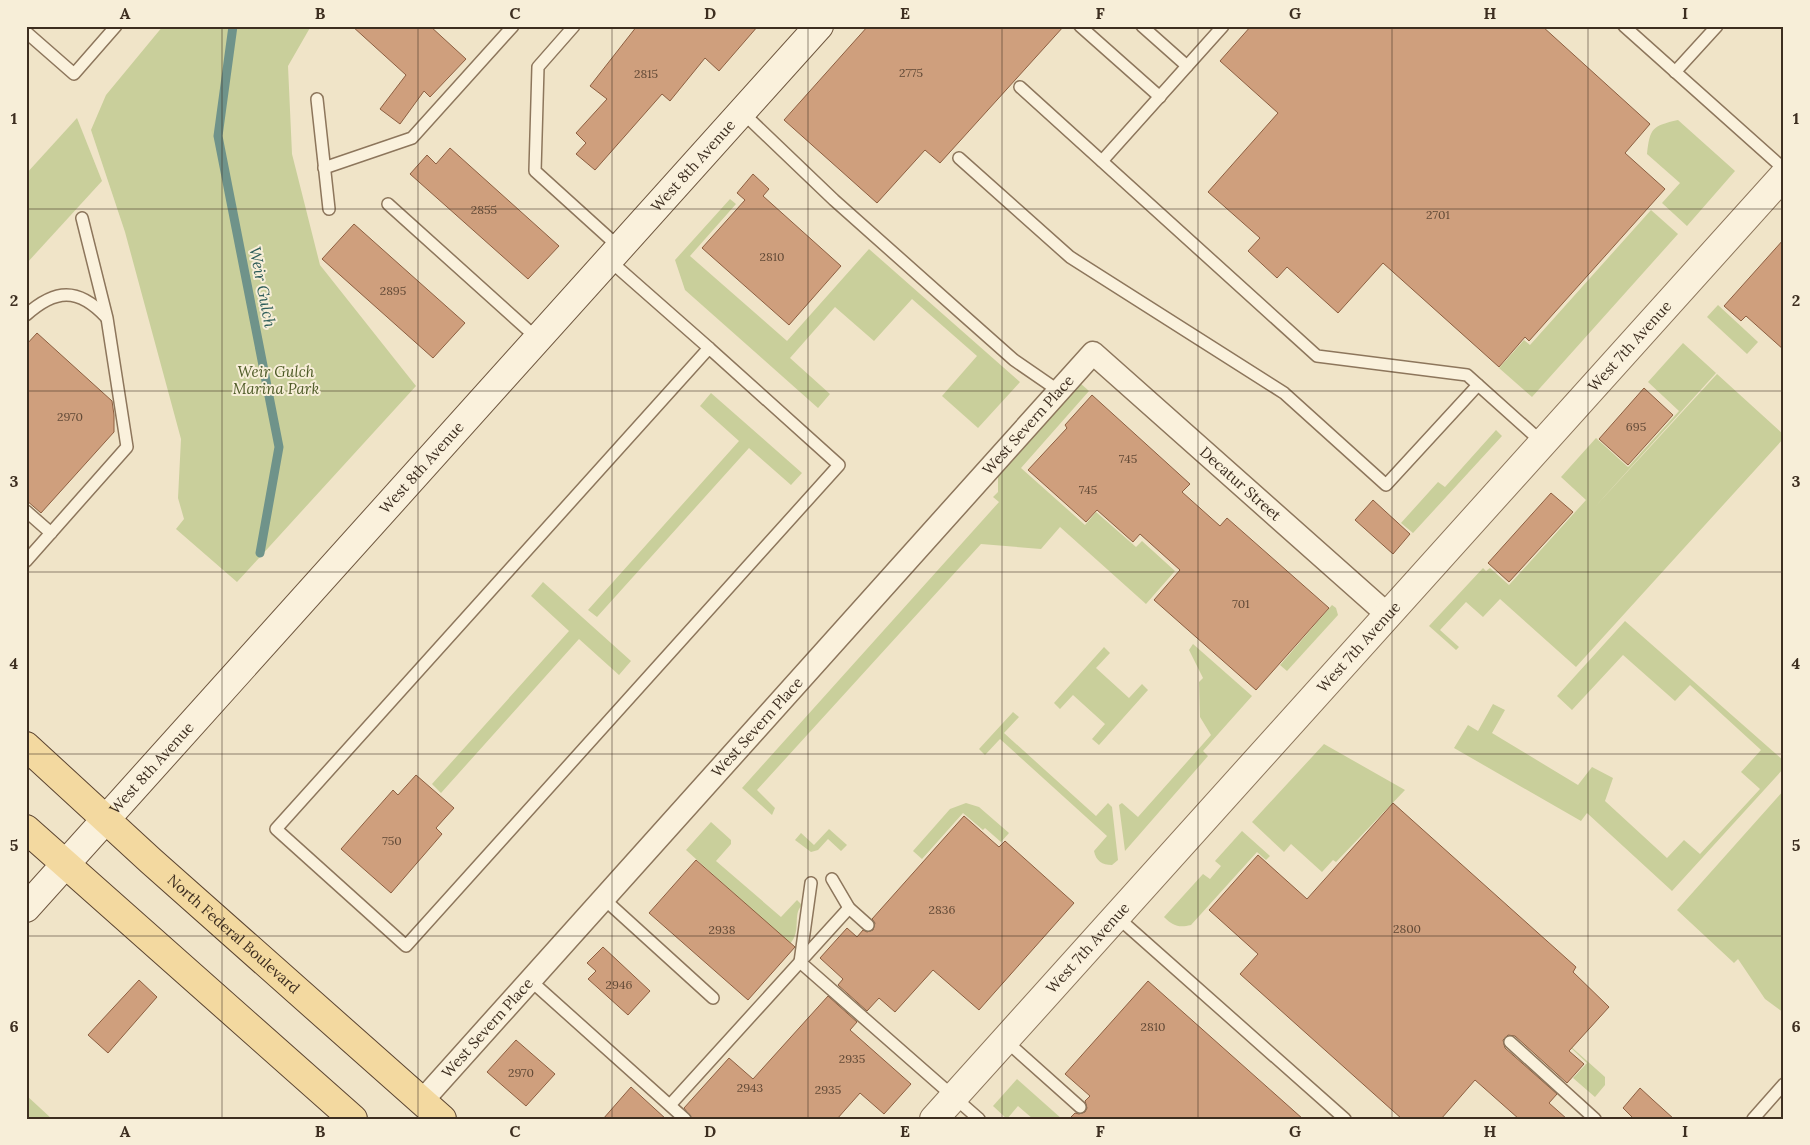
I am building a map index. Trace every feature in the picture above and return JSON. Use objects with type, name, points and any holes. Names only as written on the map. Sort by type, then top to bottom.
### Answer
[{"type":"main road","name":"North Federal Boulevard","points":[[26,746],[106,820],[442,1119]]},
{"type":"main road","points":[[26,829],[353,1119]]},
{"type":"street","name":"West 8th Avenue","points":[[26,908],[742,112],[809,30]]},
{"type":"street","name":"West 7th Avenue","points":[[934,1119],[1784,175]]},
{"type":"street","name":"West Severn Place","points":[[422,1101],[1093,353]]},
{"type":"street","name":"Decatur Street","points":[[1093,353],[1388,615]]},
{"type":"lane","points":[[26,32],[74,74],[116,26]]},
{"type":"lane","points":[[324,168],[412,138],[513,26]]},
{"type":"lane","points":[[574,26],[538,67],[535,171],[709,348],[839,465],[406,946],[276,829],[709,348]]},
{"type":"lane","points":[[1080,26],[1160,96]]},
{"type":"lane","points":[[1142,26],[1187,66]]},
{"type":"lane","points":[[1102,161],[1223,26]]},
{"type":"lane","points":[[1624,26],[1784,170]]},
{"type":"lane","points":[[1676,72],[1717,26]]},
{"type":"lane","points":[[1020,87],[1317,356],[1467,375],[1542,443]]},
{"type":"lane","points":[[316,99],[329,209]]},
{"type":"lane","points":[[742,112],[834,200],[1014,360],[1059,391]]},
{"type":"lane","points":[[959,158],[1070,257],[1284,393],[1386,485],[1478,385]]},
{"type":"lane","points":[[388,204],[538,340]]},
{"type":"lane","points":[[26,561],[127,447],[107,318],[82,218]]},
{"type":"lane","points":[[26,315],[42,300],[60,294],[74,296],[88,302],[107,318]]},
{"type":"lane","points":[[26,511],[51,533]]},
{"type":"lane","points":[[832,879],[849,908],[868,925]]},
{"type":"lane","points":[[800,962],[812,883]]},
{"type":"lane","points":[[604,899],[713,998]]},
{"type":"lane","points":[[670,1105],[849,908]]},
{"type":"lane","points":[[1116,916],[1345,1119]]},
{"type":"lane","points":[[800,962],[979,1119]]},
{"type":"lane","points":[[530,980],[685,1119]]},
{"type":"lane","points":[[1004,1040],[1080,1107]]},
{"type":"lane","points":[[1510,1042],[1595,1119]]},
{"type":"lane","points":[[1753,1119],[1784,1084]]},
{"type":"green space","name":"Weir Gulch Marina Park","points":[[163,26],[311,26],[288,66],[292,154],[320,265],[416,386],[237,582],[176,529],[184,519],[178,498],[181,439],[125,232],[91,130],[106,95]]},
{"type":"green space","points":[[77,118],[102,181],[26,264],[26,174]]},
{"type":"green space","points":[[1678,120],[1735,171],[1687,226],[1662,203],[1680,183],[1647,154],[1651,133],[1663,124]]},
{"type":"green space","points":[[730,199],[736,204],[690,256],[787,341],[869,249],[1020,382],[978,428],[942,396],[977,356],[912,299],[874,341],[835,307],[790,358],[830,394],[818,408],[685,290],[675,260]]},
{"type":"green space","points":[[1651,210],[1678,234],[1532,397],[1499,368],[1524,340],[1530,345]]},
{"type":"green space","points":[[1718,305],[1758,342],[1747,354],[1707,317]]},
{"type":"green space","points":[[1683,343],[1716,373],[1594,508],[1717,374],[1784,435],[1784,438],[1576,667],[1500,599],[1483,617],[1466,602],[1440,630],[1459,647],[1456,650],[1429,626],[1483,568],[1486,571],[1490,568],[1509,585],[1586,500],[1561,477],[1596,438],[1628,467],[1679,411],[1648,382]]},
{"type":"green space","points":[[1080,383],[1089,391],[1021,468],[1085,525],[1096,512],[1136,547],[1142,541],[1175,571],[1146,604],[1060,527],[1041,549],[981,544],[757,790],[775,808],[772,815],[742,788],[999,502],[993,497],[998,492],[998,476]]},
{"type":"green space","points":[[711,393],[802,473],[791,485],[749,448],[597,617],[588,610],[739,441],[700,406]]},
{"type":"green space","points":[[1496,430],[1502,436],[1413,533],[1401,523],[1438,482],[1445,487]]},
{"type":"green space","points":[[543,582],[631,661],[619,675],[579,639],[441,793],[432,784],[569,631],[531,596]]},
{"type":"green space","points":[[1332,605],[1336,608],[1338,615],[1287,671],[1280,665]]},
{"type":"green space","points":[[1625,621],[1784,761],[1784,768],[1672,891],[1587,813],[1581,821],[1454,748],[1468,725],[1478,731],[1493,704],[1505,710],[1492,733],[1578,785],[1592,767],[1613,778],[1605,801],[1667,858],[1684,840],[1700,854],[1760,789],[1741,772],[1761,750],[1690,685],[1675,701],[1623,655],[1572,710],[1557,696]]},
{"type":"green space","points":[[1193,644],[1252,696],[1203,751],[1208,756],[1125,851],[1119,805],[1122,803],[1138,817],[1211,735],[1200,717],[1199,682],[1203,678],[1189,650]]},
{"type":"green space","points":[[1104,647],[1110,653],[1096,668],[1129,698],[1142,684],[1148,690],[1099,745],[1092,739],[1105,724],[1073,695],[1060,709],[1054,703]]},
{"type":"green space","points":[[1013,712],[1019,717],[1004,733],[1096,816],[1108,803],[1112,807],[1118,860],[1112,865],[1100,862],[1094,851],[1107,836],[1000,739],[985,755],[979,749]]},
{"type":"green space","points":[[1324,744],[1405,790],[1336,862],[1333,860],[1322,872],[1291,844],[1284,852],[1252,822]]},
{"type":"green space","points":[[1784,790],[1784,1013],[1765,999],[1738,959],[1734,963],[1677,910]]},
{"type":"green space","points":[[966,803],[979,807],[1009,833],[1001,842],[963,813],[922,859],[913,851],[950,809]]},
{"type":"green space","points":[[711,822],[731,840],[731,844],[716,861],[781,917],[797,900],[802,905],[798,913],[796,933],[790,944],[686,850]]},
{"type":"green space","points":[[829,829],[847,845],[841,851],[828,839],[818,850],[811,852],[795,840],[801,833],[814,845]]},
{"type":"green space","points":[[1242,831],[1270,856],[1266,860],[1257,852],[1191,925],[1176,926],[1167,920],[1164,917],[1203,874],[1210,879],[1221,866],[1215,861]]},
{"type":"green space","points":[[1540,1019],[1605,1077],[1605,1085],[1595,1097],[1573,1078],[1587,1063]]},
{"type":"green space","points":[[1017,1079],[1062,1119],[1033,1119],[1018,1106],[1007,1119],[993,1106]]},
{"type":"green space","points":[[26,1095],[52,1119],[26,1119]]},
{"type":"building","points":[[352,26],[430,26],[466,59],[430,97],[424,91],[400,124],[380,109],[406,75]]},
{"type":"building","points":[[637,26],[758,26],[719,71],[705,58],[670,101],[662,94],[595,170],[576,154],[586,143],[576,133],[607,99],[590,86]]},
{"type":"building","points":[[868,26],[1064,26],[940,163],[925,150],[877,203],[784,120]]},
{"type":"building","points":[[1251,26],[1542,26],[1650,124],[1625,153],[1665,189],[1529,341],[1525,337],[1499,367],[1383,263],[1338,313],[1287,267],[1277,278],[1248,251],[1260,238],[1208,192],[1278,113],[1220,61]]},
{"type":"building","points":[[450,148],[559,246],[528,279],[410,174],[427,155],[436,164]]},
{"type":"building","points":[[753,174],[769,189],[763,196],[841,266],[789,325],[702,248],[745,200],[737,193]]},
{"type":"building","points":[[354,224],[465,323],[433,358],[322,259]]},
{"type":"building","points":[[1784,239],[1784,350],[1746,316],[1741,321],[1724,306]]},
{"type":"building","points":[[37,333],[112,401],[114,415],[114,432],[41,513],[26,500],[26,345]]},
{"type":"building","points":[[1644,388],[1673,415],[1628,465],[1599,439]]},
{"type":"building","points":[[1092,395],[1190,484],[1182,492],[1220,526],[1227,518],[1329,608],[1256,690],[1154,600],[1180,570],[1140,534],[1133,542],[1097,510],[1086,522],[1028,470],[1067,428],[1065,425]]},
{"type":"building","points":[[1551,493],[1573,512],[1509,582],[1488,563]]},
{"type":"building","points":[[1373,500],[1410,534],[1393,554],[1355,520]]},
{"type":"building","points":[[416,775],[454,808],[436,828],[442,834],[391,893],[341,849],[393,790],[398,795]]},
{"type":"building","points":[[1393,803],[1576,967],[1573,972],[1609,1007],[1569,1051],[1584,1064],[1567,1083],[1515,1036],[1508,1035],[1503,1040],[1505,1048],[1557,1094],[1549,1103],[1567,1119],[1519,1119],[1475,1080],[1441,1119],[1402,1119],[1240,974],[1258,954],[1209,910],[1258,855],[1307,899]]},
{"type":"building","points":[[964,816],[999,847],[1005,841],[1074,903],[979,1010],[933,970],[895,1012],[879,998],[867,1011],[838,985],[843,979],[820,958],[847,928],[857,937],[863,930],[867,932],[873,930],[875,923],[872,919]]},
{"type":"building","points":[[696,860],[795,947],[748,1000],[649,913]]},
{"type":"building","points":[[603,947],[650,991],[628,1015],[588,979],[596,971],[587,963]]},
{"type":"building","points":[[139,980],[157,997],[108,1053],[88,1035]]},
{"type":"building","points":[[1148,981],[1303,1119],[1069,1119],[1075,1113],[1085,1112],[1087,1108],[1085,1101],[1090,1096],[1065,1074]]},
{"type":"building","points":[[828,996],[857,1022],[850,1030],[911,1084],[884,1114],[860,1093],[837,1119],[692,1119],[684,1108],[729,1058],[753,1079]]},
{"type":"building","points":[[516,1040],[555,1074],[526,1106],[487,1072]]},
{"type":"building","points":[[631,1087],[666,1119],[603,1119]]},
{"type":"building","points":[[1640,1088],[1674,1119],[1634,1119],[1623,1108]]},
{"type":"waterway","name":"Weir Gulch","points":[[233,26],[218,136],[279,447],[260,553]]}]
